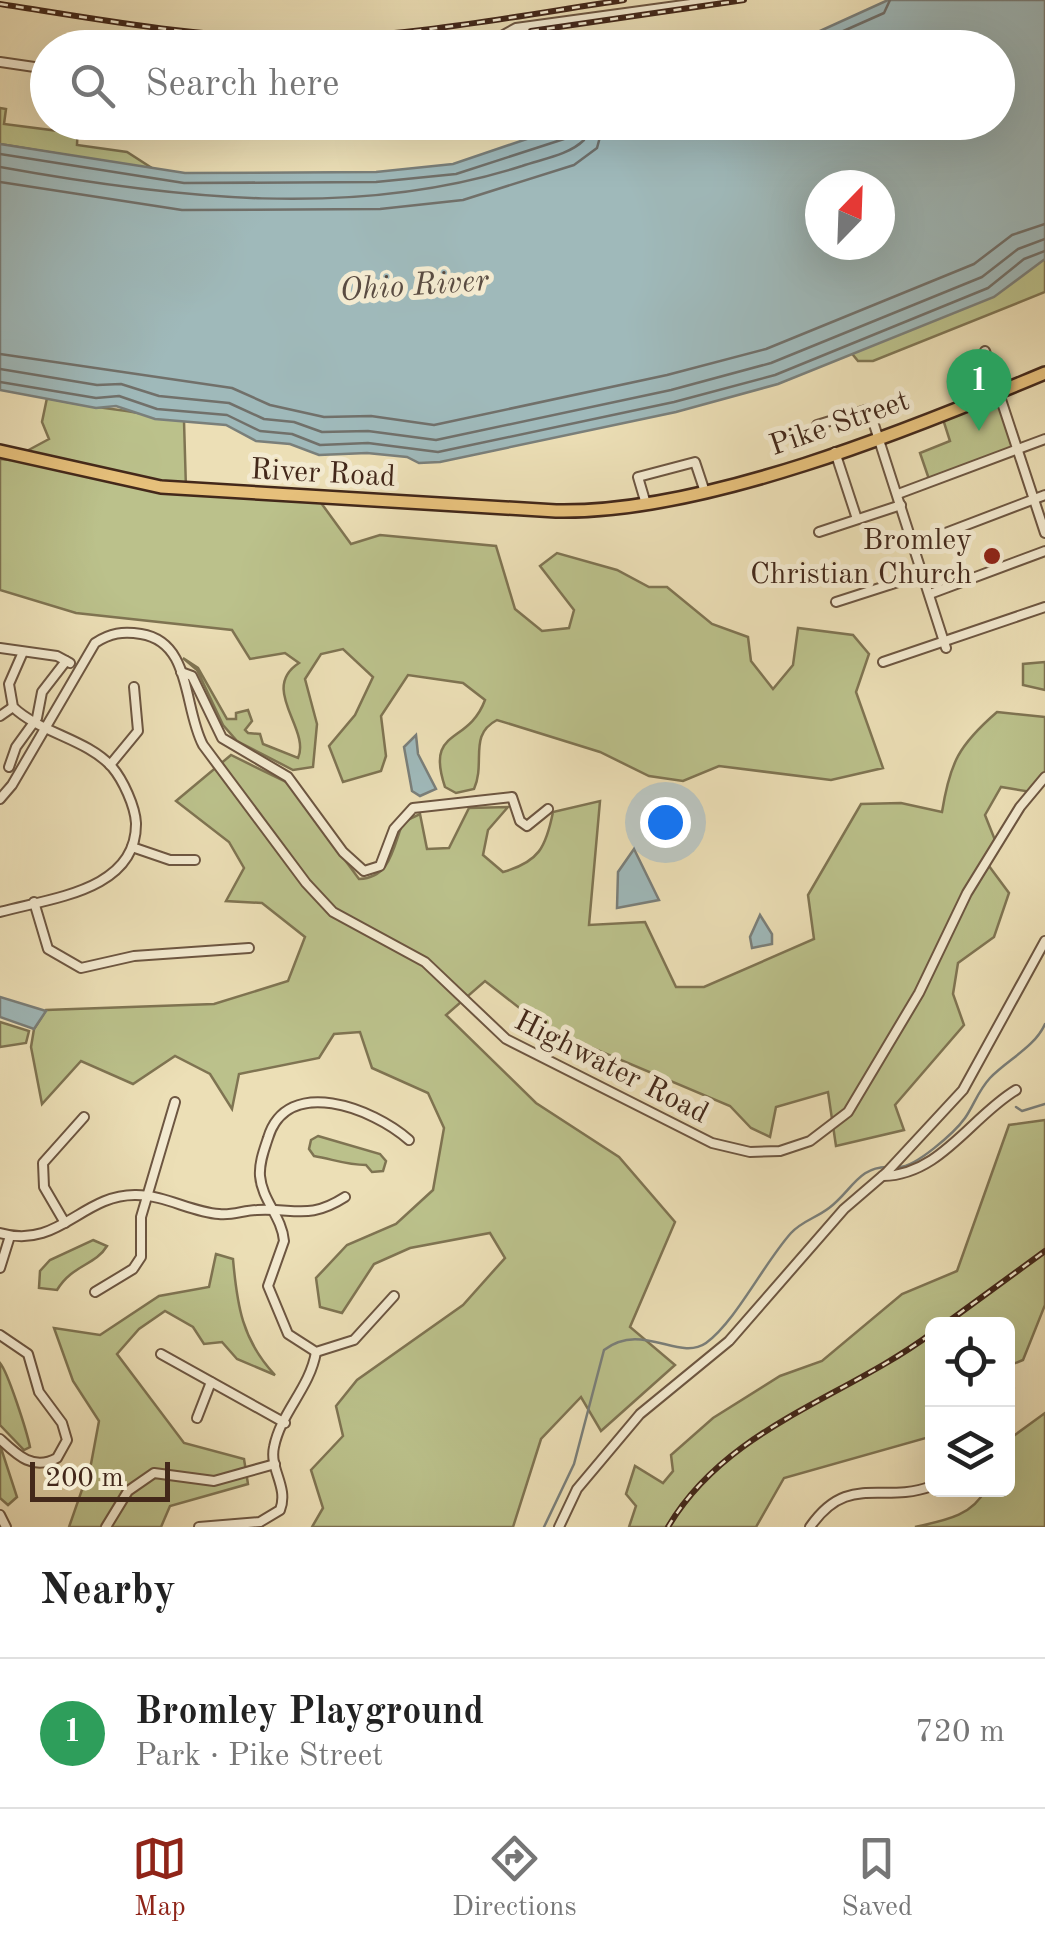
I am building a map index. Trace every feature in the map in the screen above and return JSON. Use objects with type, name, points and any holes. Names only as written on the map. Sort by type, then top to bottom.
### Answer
[{"type":"main road","name":"Pike Street","points":[[646,504],[705,492],[835,452],[1045,374]]},
{"type":"main road","name":"River Road","points":[[0,451],[162,488],[556,511],[646,504]]},
{"type":"street","points":[[512,30],[720,0]]},
{"type":"street","points":[[0,62],[30,66]]},
{"type":"street","points":[[986,351],[1045,534]]},
{"type":"street","points":[[817,426],[869,409],[945,645]]},
{"type":"street","points":[[898,494],[1045,440]]},
{"type":"street","points":[[835,452],[857,520]]},
{"type":"street","points":[[646,504],[638,477],[696,462],[705,492]]},
{"type":"street","points":[[914,544],[1045,495]]},
{"type":"street","points":[[819,532],[902,505]]},
{"type":"street","points":[[930,594],[1045,551]]},
{"type":"street","points":[[836,602],[923,574]]},
{"type":"street","points":[[883,662],[945,645],[1045,607]]},
{"type":"street","points":[[0,798],[12,785],[78,668],[99,640],[132,632],[168,645],[181,672],[192,676],[222,738],[288,776],[343,852],[364,871],[380,866],[394,829],[413,808],[512,797],[520,821],[527,826],[548,809]]},
{"type":"street","points":[[0,648],[66,661],[78,668]]},
{"type":"street","points":[[0,912],[104,881],[122,864],[132,847],[135,816],[110,764],[13,707],[8,684],[23,652]]},
{"type":"street","points":[[9,767],[16,747],[35,722],[42,692],[66,661]]},
{"type":"street","name":"Highwater Road","points":[[181,672],[191,719],[203,744],[306,883],[334,912],[425,962],[506,1038],[698,1136],[740,1152],[794,1148],[816,1138],[848,1112],[919,993],[967,893],[1020,807],[1045,777]]},
{"type":"street","points":[[110,764],[138,732],[134,686]]},
{"type":"street","points":[[0,716],[13,707]]},
{"type":"street","points":[[132,847],[170,860],[195,860]]},
{"type":"street","points":[[34,902],[48,949],[81,968],[125,957],[250,948]]},
{"type":"street","points":[[559,1527],[582,1482],[648,1405],[710,1359],[844,1209],[885,1174],[963,1090],[1045,942]]},
{"type":"street","points":[[885,1174],[909,1172],[943,1153],[982,1112],[1016,1090]]},
{"type":"street","points":[[394,1296],[354,1340],[316,1352],[292,1340],[270,1293],[268,1278],[284,1240],[260,1179],[273,1123],[289,1106],[306,1100],[393,1126],[409,1140]]},
{"type":"street","points":[[95,1292],[138,1264],[147,1196],[176,1102]]},
{"type":"street","points":[[65,1223],[44,1186],[42,1170],[51,1150],[84,1117]]},
{"type":"street","points":[[0,1268],[5,1234],[34,1238],[114,1199],[147,1196],[220,1215],[272,1210],[311,1213],[346,1196]]},
{"type":"street","points":[[0,1335],[32,1360],[38,1392],[62,1423],[67,1440],[57,1458],[39,1464],[27,1461],[0,1439]]},
{"type":"street","points":[[200,1527],[260,1522],[274,1516],[283,1494],[274,1464],[274,1444],[311,1376],[316,1352]]},
{"type":"street","points":[[161,1354],[286,1423]]},
{"type":"street","points":[[197,1418],[211,1382]]},
{"type":"street","points":[[106,1527],[128,1491],[154,1473],[214,1481],[274,1464]]},
{"type":"street","points":[[823,1527],[812,1524],[828,1504],[844,1494],[925,1488]]},
{"type":"street","points":[[0,1515],[6,1527]]},
{"type":"green space","points":[[0,108],[6,109],[4,124],[30,127],[30,140],[77,140],[77,145],[127,152],[155,170],[0,144]]},
{"type":"green space","points":[[1045,259],[1045,292],[873,361],[858,361],[849,350]]},
{"type":"green space","points":[[999,392],[1017,449],[930,482],[920,453],[950,441],[941,413]]},
{"type":"green space","points":[[47,398],[184,421],[186,489],[316,496],[351,544],[380,535],[496,546],[515,609],[542,631],[569,628],[574,610],[540,566],[557,553],[617,570],[649,587],[667,587],[712,624],[748,637],[751,661],[773,689],[793,665],[798,628],[853,635],[869,654],[856,692],[883,768],[831,780],[719,766],[683,781],[649,776],[600,752],[497,720],[488,726],[480,741],[474,789],[456,793],[445,787],[440,755],[444,745],[478,714],[485,700],[463,683],[408,675],[381,716],[386,756],[381,771],[343,782],[329,746],[355,715],[373,677],[343,649],[321,654],[305,679],[317,724],[313,767],[293,770],[237,741],[223,725],[197,670],[183,658],[198,668],[227,719],[236,719],[236,713],[248,710],[252,721],[245,730],[248,733],[260,734],[263,744],[298,758],[298,735],[284,685],[288,673],[299,663],[285,653],[250,659],[232,630],[76,613],[0,590],[0,459],[10,460],[49,439],[42,422]]},
{"type":"green space","points":[[1045,662],[1045,690],[1023,685],[1023,664]]},
{"type":"green space","points":[[997,712],[1045,717],[1045,777],[1031,792],[1001,787],[985,815],[997,845],[986,862],[1009,893],[994,937],[958,963],[953,994],[964,1025],[895,1105],[904,1130],[836,1146],[828,1092],[776,1107],[770,1137],[751,1128],[730,1106],[545,1028],[485,981],[446,1015],[536,1103],[619,1157],[675,1222],[630,1327],[675,1365],[601,1431],[581,1397],[541,1439],[513,1527],[312,1527],[323,1508],[311,1470],[343,1436],[336,1406],[357,1380],[463,1305],[505,1258],[490,1233],[410,1248],[374,1264],[342,1313],[320,1307],[316,1278],[347,1245],[396,1224],[433,1190],[444,1128],[428,1093],[372,1068],[360,1032],[334,1034],[319,1058],[239,1074],[232,1109],[210,1074],[175,1056],[133,1084],[81,1061],[42,1104],[31,1047],[34,1029],[46,1010],[214,1004],[288,981],[305,937],[262,903],[226,901],[244,868],[229,842],[176,801],[231,755],[288,783],[359,879],[384,867],[403,822],[420,814],[427,849],[449,848],[469,808],[508,807],[488,830],[483,855],[503,872],[525,863],[539,851],[553,812],[600,801],[589,925],[645,922],[676,987],[704,987],[814,939],[808,895],[861,804],[901,803],[942,812],[958,756]]},
{"type":"green space","points":[[0,1022],[29,1031],[26,1043],[0,1047]]},
{"type":"green space","points":[[1045,1120],[1045,1305],[1023,1360],[1015,1363],[1015,1317],[925,1317],[925,1438],[784,1478],[756,1527],[629,1527],[636,1506],[626,1494],[635,1466],[663,1483],[673,1471],[671,1455],[713,1418],[780,1376],[822,1361],[902,1294],[957,1271],[1009,1125]]},
{"type":"green space","points":[[318,1136],[380,1154],[386,1161],[383,1171],[372,1172],[366,1165],[314,1156],[309,1149],[311,1140]]},
{"type":"green space","points":[[93,1240],[107,1246],[102,1253],[70,1275],[57,1290],[39,1288],[40,1271],[50,1260]]},
{"type":"green space","points":[[216,1254],[233,1259],[248,1335],[275,1375],[237,1359],[222,1342],[204,1344],[193,1327],[165,1311],[139,1329],[117,1354],[184,1443],[244,1459],[248,1484],[170,1506],[161,1527],[69,1527],[91,1464],[99,1421],[73,1381],[54,1328],[100,1335],[159,1296],[209,1287]]},
{"type":"green space","points":[[0,1363],[28,1439],[30,1447],[24,1450],[0,1425]]},
{"type":"green space","points":[[1045,1413],[1045,1527],[915,1527],[964,1512],[980,1497],[1015,1497],[1015,1435]]},
{"type":"green space","points":[[0,1445],[17,1497],[8,1505],[0,1498]]},
{"type":"water","name":"Ohio River","points":[[888,0],[1045,0],[1045,259],[994,297],[778,384],[676,412],[440,462],[419,463],[407,457],[367,453],[319,455],[290,444],[256,441],[226,425],[155,419],[116,406],[96,408],[0,390],[0,144],[185,173],[376,172],[453,164],[524,140],[1015,140],[1015,30],[822,30]]},
{"type":"water","points":[[416,735],[418,754],[436,789],[420,796],[412,791],[404,747]]},
{"type":"water","points":[[634,849],[659,900],[617,908],[618,872]]},
{"type":"water","points":[[760,915],[772,934],[772,944],[752,948],[750,937]]},
{"type":"water","points":[[0,997],[46,1011],[34,1029],[0,1017]]},
{"type":"waterway","points":[[898,1167],[924,1156],[953,1132],[990,1078],[1028,1046],[1045,1024]]},
{"type":"waterway","points":[[1016,1107],[1022,1111],[1045,1104]]},
{"type":"waterway","points":[[544,1527],[574,1464],[604,1350],[632,1339],[684,1348],[706,1343],[728,1321],[795,1229],[837,1202],[870,1170],[890,1167]]},
{"type":"railway","points":[[420,30],[624,0]]},
{"type":"railway","points":[[538,30],[744,0]]},
{"type":"railway","points":[[0,4],[178,30]]},
{"type":"railway","points":[[955,1317],[1045,1251]]},
{"type":"railway","points":[[668,1527],[693,1493],[754,1439],[925,1338]]},
{"type":"place","name":"Bromley Playground","points":[[979,431]]},
{"type":"place","name":"Bromley Christian Church","points":[[992,556]]}]
